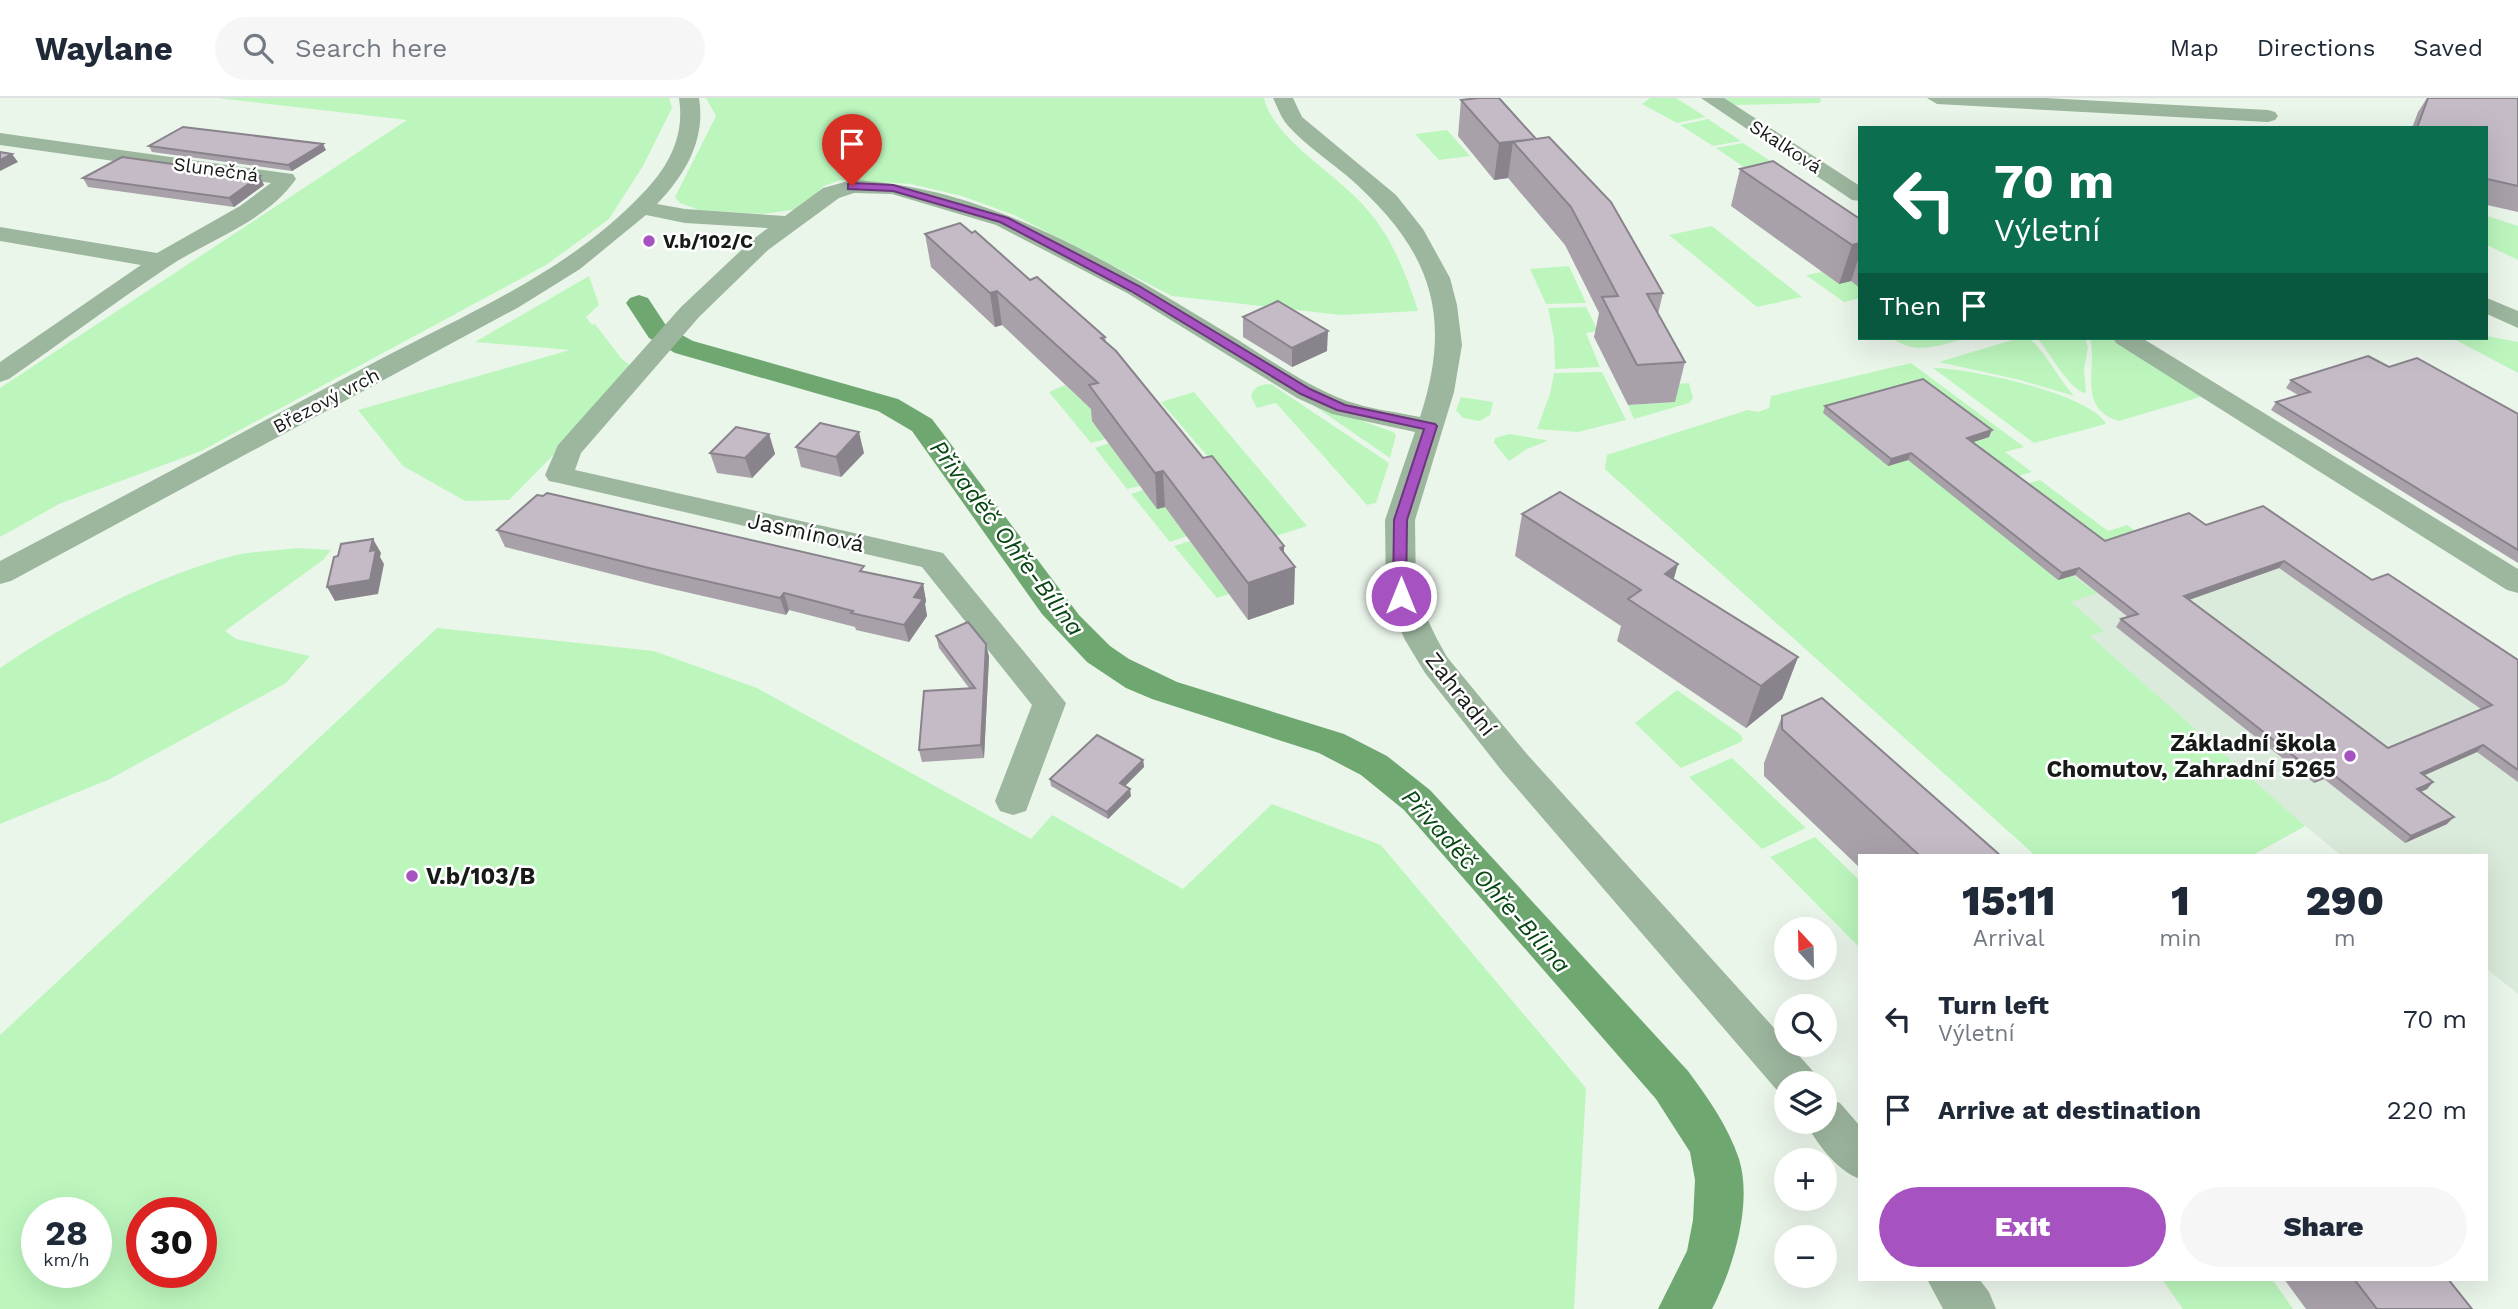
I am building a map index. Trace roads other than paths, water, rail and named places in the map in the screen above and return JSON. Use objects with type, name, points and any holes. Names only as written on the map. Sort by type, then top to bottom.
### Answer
[{"type":"street","name":"Březový vrch","points":[[0,575],[508,301],[585,254],[640,208],[663,182],[681,155],[692,116],[688,98]]},
{"type":"street","name":"Zahradní","points":[[1283,98],[1294,120],[1313,139],[1388,200],[1415,234],[1438,278],[1445,305],[1449,345],[1441,392],[1401,520],[1401,596],[1420,640],[1436,665],[1514,762],[1786,1071]]},
{"type":"street","name":"Skalková","points":[[1711,98],[1858,194]]},
{"type":"street","points":[[1937,98],[2268,116]]},
{"type":"street","name":"Slunečná","points":[[0,139],[285,179],[256,205],[162,261],[0,374]]},
{"type":"street","points":[[640,208],[685,216],[790,223],[831,193],[852,186],[875,186],[920,194],[1004,220],[1135,288],[1306,392],[1341,408],[1431,426]]},
{"type":"street","name":"Jasmínová","points":[[790,223],[760,246],[659,345],[568,451],[559,475],[932,560],[1049,703],[1013,802]]},
{"type":"street","points":[[0,234],[162,261]]},
{"type":"street","points":[[0,249],[34,239]]},
{"type":"street","points":[[2488,306],[2518,321]]},
{"type":"street","points":[[2128,340],[2518,583]]},
{"type":"street","points":[[1837,1131],[1858,1156]]},
{"type":"street","points":[[1951,1281],[1972,1309]]},
{"type":"waterway","name":"Přivaděč Ohře-Bílina","points":[[639,303],[658,332],[684,347],[888,405],[922,425],[1067,623],[1099,654],[1138,679],[1165,690],[1332,744],[1374,766],[1417,800],[1672,1085],[1707,1139],[1718,1170],[1715,1236],[1700,1281],[1683,1309]]},
{"type":"place","name":"V.b/102/C","points":[[649,241]]},
{"type":"place","name":"Základní škola Chomutov, Zahradní 5265","points":[[2350,756]]},
{"type":"place","name":"V.b/103/B","points":[[412,876]]}]
